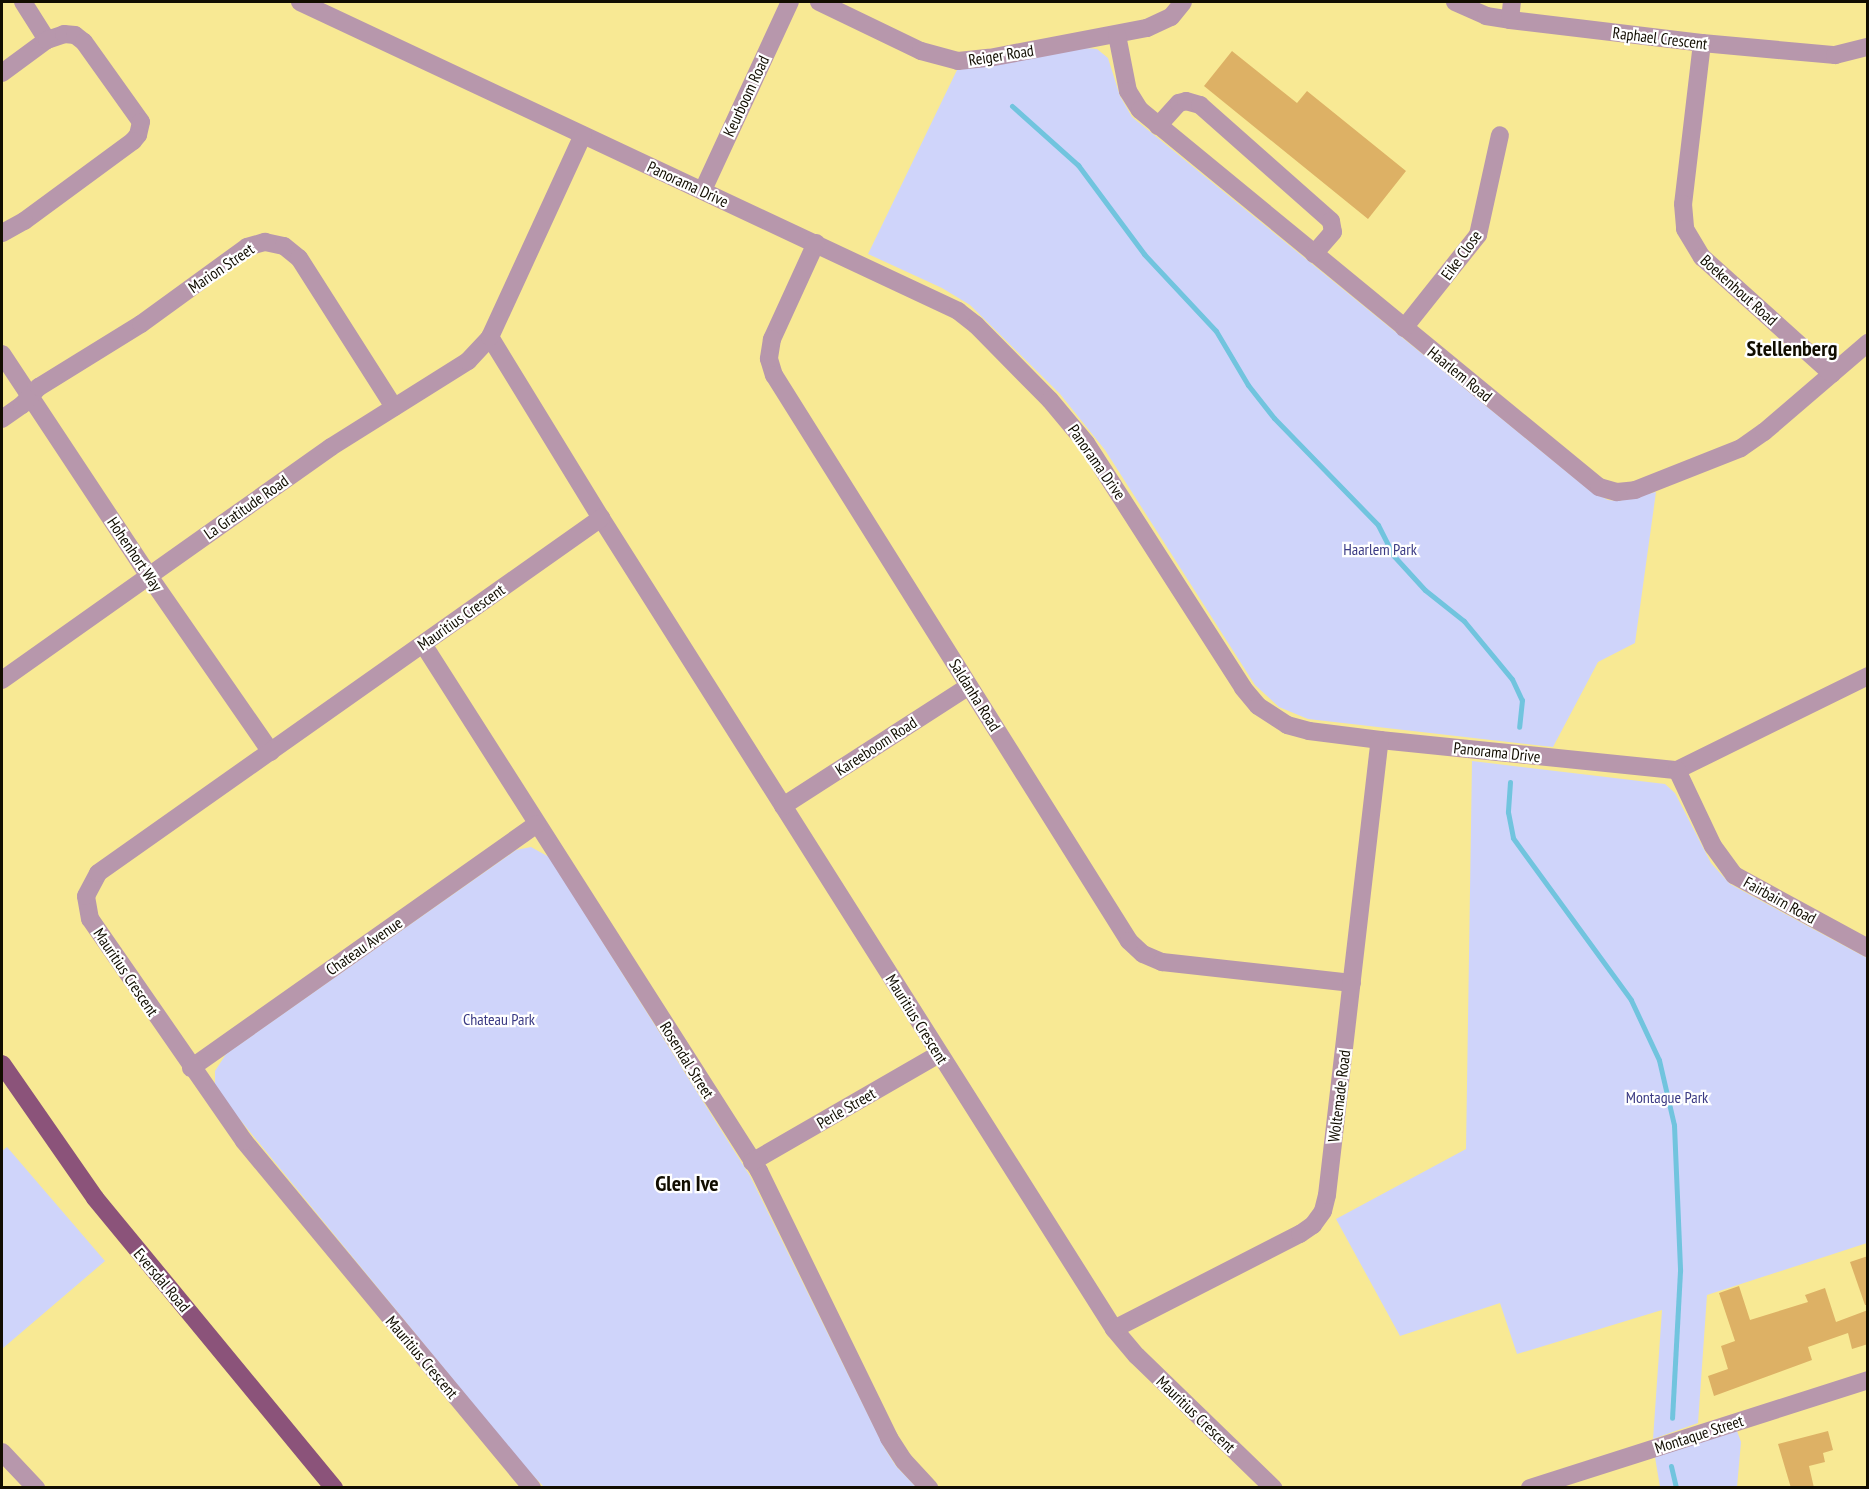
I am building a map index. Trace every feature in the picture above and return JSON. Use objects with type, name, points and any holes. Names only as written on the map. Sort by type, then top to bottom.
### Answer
[{"type":"main road","name":"Eversdal Road","points":[[2,1064],[106,1213],[334,1488]]},
{"type":"street","points":[[23,2],[46,37]]},
{"type":"street","name":"Panorama Drive","points":[[300,2],[958,311],[976,325],[1050,400],[1086,443],[1243,688],[1258,706],[1277,720],[1298,729],[1380,740],[1677,770]]},
{"type":"street","name":"Keurboom Road","points":[[703,190],[790,2]]},
{"type":"street","name":"Reiger Road","points":[[819,2],[921,51],[958,62],[1117,35],[1164,22],[1183,2]]},
{"type":"street","name":"Raphael Crescent","points":[[1455,2],[1486,16],[1510,20],[1702,43],[1834,55],[1868,47]]},
{"type":"street","points":[[1510,20],[1512,2]]},
{"type":"street","points":[[2,73],[46,37],[64,34],[80,38],[138,115],[140,128],[133,141],[24,221],[2,232]]},
{"type":"street","name":"Haarlem Road","points":[[1117,35],[1128,91],[1140,110],[1592,482],[1617,492],[1635,490],[1741,448],[1764,432],[1868,343]]},
{"type":"street","name":"Boekenhout Road","points":[[1702,43],[1683,204],[1685,229],[1702,257],[1832,374]]},
{"type":"street","points":[[1158,126],[1179,103],[1186,101],[1200,105],[1331,221],[1333,232],[1314,254]]},
{"type":"street","points":[[490,337],[584,135]]},
{"type":"street","name":"Eike Close","points":[[1404,328],[1478,235],[1500,135]]},
{"type":"street","name":"Marion Street","points":[[2,419],[39,387],[141,324],[247,247],[265,242],[284,246],[299,258],[394,407]]},
{"type":"street","name":"Saldanha Road","points":[[816,243],[772,339],[771,368],[1129,940],[1143,954],[1162,962],[1352,983]]},
{"type":"street","name":"La Gratitude Road","points":[[2,680],[331,447],[468,361],[490,337]]},
{"type":"street","name":"Mauritius Crescent","points":[[490,337],[601,518],[1114,1329],[1137,1356],[1272,1488]]},
{"type":"street","name":"Hohenhort Way","points":[[2,354],[149,576],[271,752]]},
{"type":"street","name":"Mauritius Crescent","points":[[532,1488],[244,1141],[191,1068],[90,919],[86,896],[88,888],[98,873],[601,518]]},
{"type":"street","name":"Rosendal Street","points":[[423,644],[752,1162],[889,1438],[904,1461],[929,1488]]},
{"type":"street","points":[[1677,770],[1868,676]]},
{"type":"street","name":"Kareeboom Road","points":[[783,806],[969,687]]},
{"type":"street","name":"Woltemade Road","points":[[1114,1329],[1300,1234],[1318,1218],[1327,1195],[1380,740]]},
{"type":"street","name":"Fairbairn Road","points":[[1677,770],[1713,846],[1734,875],[1868,948]]},
{"type":"street","name":"Chateau Avenue","points":[[191,1068],[537,824]]},
{"type":"street","name":"Perle Street","points":[[752,1162],[939,1054]]},
{"type":"street","name":"Montaque Street","points":[[1530,1488],[1868,1380]]},
{"type":"street","points":[[2,1452],[36,1488]]},
{"type":"green space","name":"Haarlem Park","points":[[1085,48],[1097,49],[1108,58],[1120,96],[1132,117],[1589,490],[1608,500],[1618,501],[1656,492],[1635,643],[1598,662],[1553,747],[1308,719],[1279,707],[1255,685],[1105,450],[1060,394],[970,305],[942,288],[868,254],[957,70]]},
{"type":"green space","name":"Montague Park","points":[[1472,761],[1665,784],[1675,793],[1711,863],[1730,884],[1867,958],[1867,1243],[1707,1295],[1698,1423],[1653,1439],[1662,1310],[1517,1354],[1500,1303],[1400,1336],[1336,1219],[1466,1149]]},
{"type":"green space","name":"Chateau Park","points":[[531,847],[549,857],[750,1176],[884,1447],[896,1466],[916,1487],[544,1487],[522,1464],[219,1094],[215,1086],[215,1071],[226,1054],[516,850]]},
{"type":"green space","points":[[7,1147],[105,1261],[2,1349],[2,1151]]},
{"type":"green space","points":[[1737,1431],[1741,1442],[1737,1487],[1660,1487],[1655,1457]]},
{"type":"building","points":[[1232,51],[1297,103],[1307,91],[1406,171],[1368,219],[1204,86]]},
{"type":"building","points":[[1868,1256],[1868,1305],[1865,1305],[1850,1262]]},
{"type":"building","points":[[1739,1286],[1750,1320],[1808,1302],[1805,1295],[1825,1288],[1836,1322],[1868,1310],[1868,1344],[1852,1349],[1848,1333],[1808,1347],[1812,1360],[1714,1396],[1708,1376],[1728,1369],[1721,1346],[1735,1341],[1719,1293]]},
{"type":"building","points":[[1828,1431],[1833,1450],[1823,1453],[1825,1462],[1809,1466],[1814,1488],[1791,1488],[1778,1444]]},
{"type":"waterway","points":[[1012,106],[1078,165],[1144,254],[1216,331],[1248,385],[1274,418],[1378,525],[1393,555],[1425,590],[1464,621],[1512,679],[1522,700],[1519,727]]},
{"type":"waterway","points":[[1510,782],[1508,812],[1513,838],[1631,1000],[1659,1060],[1674,1125],[1680,1271],[1672,1418]]},
{"type":"waterway","points":[[1671,1466],[1676,1488]]},
{"type":"district","name":"Stellenberg","points":[[1792,349]]},
{"type":"district","name":"Glen Ive","points":[[687,1184]]}]
